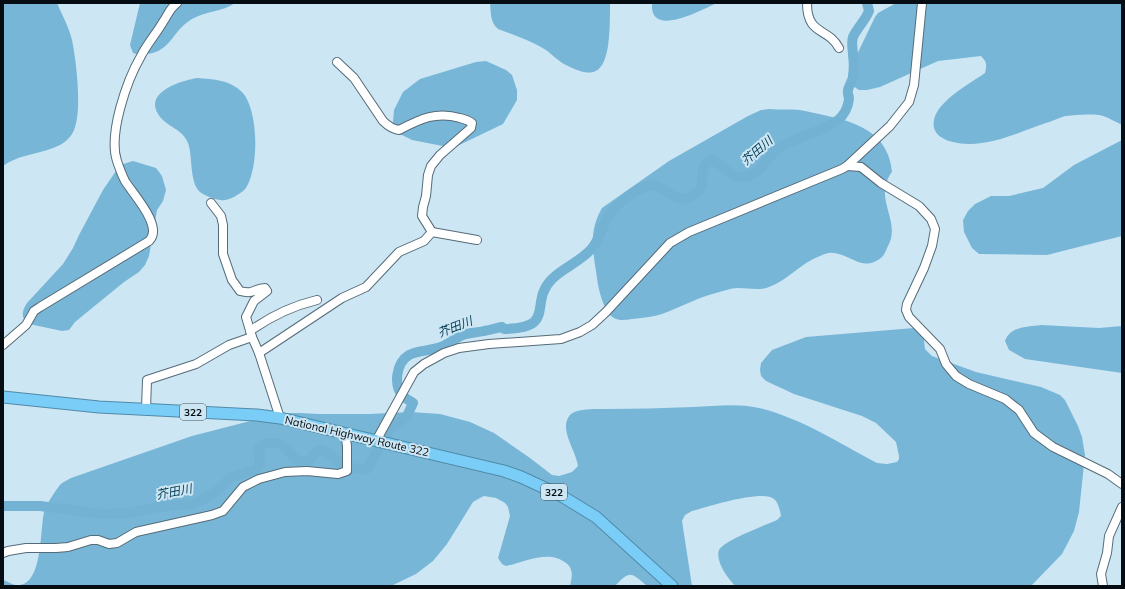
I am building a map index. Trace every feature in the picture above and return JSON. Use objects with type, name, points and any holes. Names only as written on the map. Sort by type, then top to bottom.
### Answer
[{"type":"highway","name":"National Highway Route 322","points":[[3,397],[99,406],[280,418],[504,471],[560,495],[596,517],[672,586]]},
{"type":"street","points":[[3,345],[26,325],[34,311],[149,242],[154,235],[144,208],[125,180],[116,160],[114,147],[117,120],[128,82],[140,56],[164,21],[167,12],[177,3]]},
{"type":"street","points":[[807,3],[807,13],[814,28],[835,41],[839,48]]},
{"type":"street","points":[[378,441],[414,372],[424,364],[444,353],[459,348],[489,344],[561,339],[580,332],[592,325],[606,312],[670,243],[689,232],[815,181],[847,166],[890,126],[909,102],[914,85],[922,3]]},
{"type":"street","points":[[338,62],[354,78],[383,121],[388,127],[394,130],[399,130],[430,116],[440,115],[451,115],[466,119],[472,123],[471,128],[440,155],[431,166],[428,175],[422,216],[432,232],[477,240]]},
{"type":"street","points":[[847,166],[861,166],[881,183],[919,206],[931,219],[935,229],[932,246],[924,268],[907,304],[906,310],[914,323],[940,350],[946,364],[956,376],[969,384],[1004,399],[1019,410],[1034,433],[1053,447],[1108,474],[1122,484]]},
{"type":"street","points":[[211,204],[221,216],[223,226],[223,254],[232,280],[240,291],[252,292],[262,287],[267,291],[254,301],[246,317],[280,418]]},
{"type":"street","points":[[259,353],[342,298],[366,287],[398,252],[424,241],[432,232]]},
{"type":"street","points":[[146,409],[147,380],[196,364],[228,345],[251,334],[269,318],[314,298],[322,311]]},
{"type":"street","points":[[3,553],[26,548],[68,547],[91,540],[98,540],[109,544],[117,543],[136,532],[175,524],[223,511],[243,487],[259,479],[276,474],[307,471],[327,474],[343,473],[347,471],[348,446],[345,433]]},
{"type":"street","points":[[1103,586],[1101,574],[1107,553],[1109,536],[1122,507]]},
{"type":"street","points":[[1115,525],[1122,520]]},
{"type":"shaded area","points":[[3,3],[57,3],[72,40],[77,71],[78,108],[73,133],[67,140],[53,148],[23,156],[3,166]]},
{"type":"shaded area","points":[[140,3],[235,3],[225,8],[194,18],[181,28],[167,45],[154,53],[141,55],[133,53],[130,45]]},
{"type":"shaded area","points":[[490,3],[610,3],[609,41],[603,63],[599,69],[594,72],[582,72],[563,63],[546,50],[535,44],[498,29],[492,20]]},
{"type":"shaded area","points":[[652,3],[717,3],[689,16],[667,21],[659,19],[653,14]]},
{"type":"shaded area","points":[[896,3],[1122,3],[1122,125],[1099,115],[1075,115],[1061,117],[999,140],[974,144],[961,144],[944,139],[938,135],[934,128],[934,120],[937,111],[951,96],[985,73],[986,64],[981,56],[938,61],[880,87],[859,90],[853,86],[851,67],[875,17],[878,13]]},
{"type":"shaded area","points":[[486,61],[506,70],[512,75],[517,90],[517,100],[503,124],[453,148],[412,140],[398,133],[393,122],[394,110],[403,92],[420,79],[476,62]]},
{"type":"shaded area","points":[[197,78],[221,81],[237,88],[248,100],[252,112],[255,154],[250,179],[243,191],[227,200],[215,199],[200,192],[194,182],[190,148],[188,143],[183,135],[165,122],[156,110],[155,102],[164,90],[181,82]]},
{"type":"shaded area","points":[[761,110],[800,110],[851,122],[862,127],[879,140],[890,159],[892,172],[887,182],[885,191],[892,228],[891,237],[883,256],[875,262],[863,263],[840,254],[827,253],[813,259],[776,284],[769,287],[760,289],[730,289],[703,297],[662,314],[643,318],[618,320],[610,315],[604,306],[600,294],[593,250],[593,234],[602,208],[669,161],[748,116]]},
{"type":"shaded area","points":[[1122,140],[1122,236],[1047,255],[979,254],[972,248],[964,232],[963,220],[968,211],[975,204],[991,196],[1009,196],[1043,188],[1074,165]]},
{"type":"shaded area","points":[[133,161],[156,168],[162,176],[166,190],[163,201],[157,210],[149,256],[145,265],[139,272],[124,282],[75,322],[69,330],[62,331],[29,324],[23,317],[25,306],[63,264],[103,190],[120,165]]},
{"type":"shaded area","points":[[1041,325],[1099,328],[1122,326],[1122,373],[1025,359],[1009,350],[1005,341],[1011,332],[1020,328]]},
{"type":"shaded area","points":[[914,328],[920,329],[923,333],[925,349],[932,356],[976,372],[1041,387],[1060,395],[1065,400],[1078,426],[1082,437],[1085,455],[1079,512],[1074,531],[1062,554],[1031,586],[735,586],[720,565],[718,555],[719,550],[722,546],[729,542],[777,520],[781,516],[778,504],[774,499],[768,496],[759,496],[747,497],[722,503],[692,511],[685,515],[682,521],[692,586],[647,586],[634,576],[627,575],[615,586],[570,586],[572,576],[569,565],[559,559],[545,557],[506,566],[502,564],[498,558],[510,516],[508,507],[505,503],[496,498],[484,496],[473,502],[447,544],[433,561],[416,574],[391,586],[3,586],[3,580],[15,585],[25,583],[32,577],[39,554],[45,509],[55,491],[63,482],[192,436],[281,413],[369,414],[411,412],[440,414],[470,422],[494,433],[552,475],[559,476],[572,472],[578,466],[566,427],[570,415],[577,411],[592,409],[726,405],[751,406],[775,412],[790,418],[820,432],[877,463],[887,464],[897,462],[899,456],[896,442],[876,423],[862,416],[794,394],[766,381],[761,376],[760,370],[761,363],[772,350],[806,337]]},
{"type":"waterway","name":"芥田川","points":[[3,506],[40,506],[102,514],[130,513],[159,507],[193,504],[213,494],[232,477],[257,469],[260,461],[259,448],[269,443],[276,443],[283,446],[298,461],[309,460],[315,453],[323,450],[337,461],[346,465],[357,469],[367,469],[390,429],[407,416],[413,403],[403,396],[397,380],[397,374],[401,363],[409,355],[416,352],[441,347],[468,333],[481,332],[502,327],[504,329],[521,328],[531,324],[537,319],[545,288],[552,279],[589,252],[597,241],[609,215],[624,199],[642,188],[648,186],[660,187],[675,197],[687,198],[699,190],[702,182],[703,168],[710,160],[714,161],[734,175],[739,177],[750,176],[755,173],[780,147],[824,128],[838,120],[847,108],[849,99],[848,91],[854,71],[852,39],[869,11],[867,3]]}]
